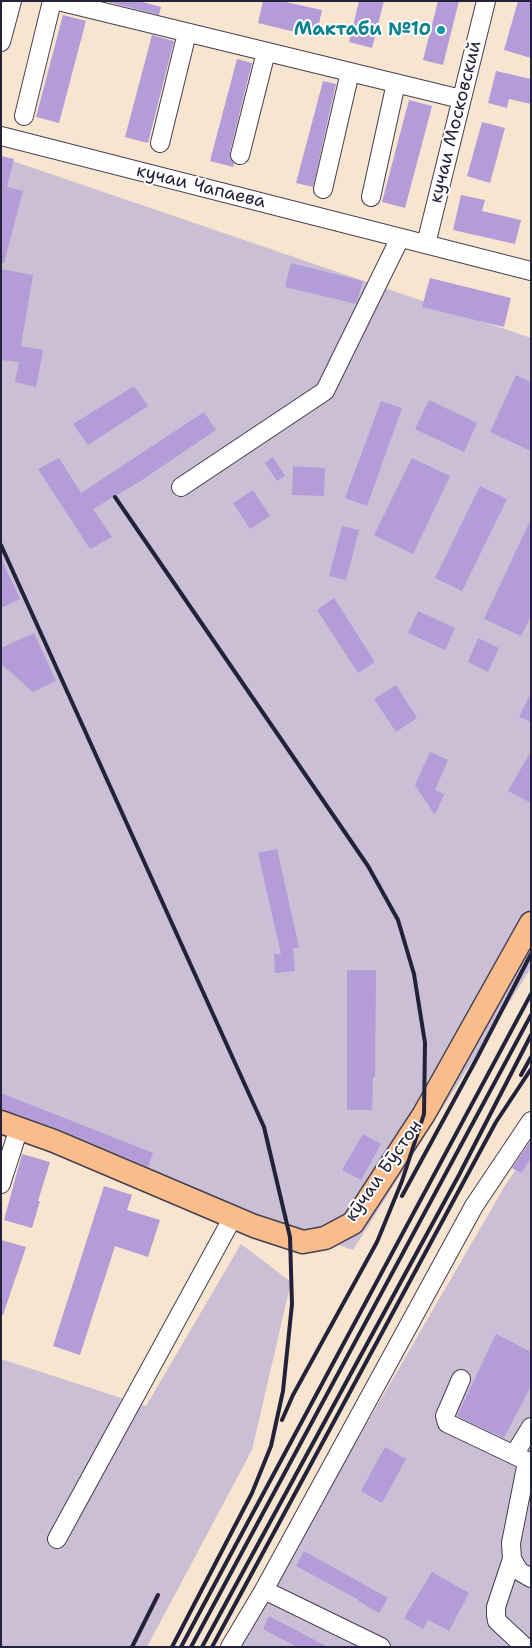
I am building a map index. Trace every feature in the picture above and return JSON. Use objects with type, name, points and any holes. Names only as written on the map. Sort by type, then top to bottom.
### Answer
[{"type":"main road","name":"кӯчаи Бӯстон","points":[[10,1125],[254,1226],[303,1242],[325,1238],[353,1223],[424,1114],[531,923]]},
{"type":"street","points":[[1,42],[12,1]]},
{"type":"street","points":[[24,116],[52,1]]},
{"type":"street","points":[[58,1],[99,6],[187,33],[461,99]]},
{"type":"street","name":"кучаи Московский","points":[[426,244],[486,1]]},
{"type":"street","points":[[160,143],[187,33]]},
{"type":"street","points":[[240,155],[266,52]]},
{"type":"street","points":[[323,189],[350,72]]},
{"type":"street","points":[[371,197],[396,83]]},
{"type":"street","name":"кучаи Чапаева","points":[[1,136],[531,271]]},
{"type":"street","points":[[182,487],[325,390],[400,238]]},
{"type":"street","points":[[230,1647],[264,1590],[474,1206],[531,1121]]},
{"type":"street","points":[[1,1184],[10,1125]]},
{"type":"street","points":[[57,1539],[233,1217]]},
{"type":"street","points":[[461,1379],[445,1416],[447,1422],[524,1460]]},
{"type":"street","points":[[525,1647],[497,1621],[496,1607],[512,1559],[511,1544],[531,1427]]},
{"type":"street","points":[[512,1559],[519,1571],[531,1578]]},
{"type":"street","points":[[264,1590],[381,1647]]},
{"type":"shaded area","points":[[1,157],[531,338],[531,968],[353,1250],[1,1130]]},
{"type":"shaded area","points":[[531,1147],[531,1647],[237,1647],[506,1184]]},
{"type":"shaded area","points":[[241,1244],[291,1282],[252,1450],[147,1647],[1,1647],[1,1359],[146,1406]]},
{"type":"building","points":[[104,1],[139,1],[161,7],[159,15]]},
{"type":"building","points":[[263,1],[281,1],[322,10],[316,37],[258,23]]},
{"type":"building","points":[[359,1],[384,1],[372,48],[349,42]]},
{"type":"building","name":"Мактаби №10","points":[[438,1],[459,1],[443,65],[423,60]]},
{"type":"building","points":[[518,1],[531,1],[531,58],[504,50]]},
{"type":"building","points":[[63,15],[86,21],[59,123],[36,117]]},
{"type":"building","points":[[152,35],[174,41],[148,143],[125,137]]},
{"type":"building","points":[[237,59],[252,63],[230,152],[230,158],[234,164],[233,167],[210,161]]},
{"type":"building","points":[[496,71],[531,79],[531,104],[509,99],[507,108],[488,103]]},
{"type":"building","points":[[323,81],[336,84],[313,187],[296,183]]},
{"type":"building","points":[[409,100],[432,106],[405,208],[382,202]]},
{"type":"building","points":[[482,122],[505,128],[490,183],[467,176]]},
{"type":"building","points":[[1,156],[14,159],[7,187],[23,191],[4,263],[1,263]]},
{"type":"building","points":[[461,195],[485,200],[482,211],[521,220],[515,244],[453,230]]},
{"type":"building","points":[[291,263],[363,281],[356,304],[285,287]]},
{"type":"building","points":[[1,269],[33,275],[21,346],[43,350],[36,387],[15,382],[19,362],[1,360]]},
{"type":"building","points":[[430,278],[511,298],[504,327],[422,307]]},
{"type":"building","points":[[516,375],[531,382],[531,451],[490,432]]},
{"type":"building","points":[[134,386],[148,406],[88,445],[73,424]]},
{"type":"building","points":[[429,400],[477,423],[464,452],[415,429]]},
{"type":"building","points":[[381,401],[402,408],[367,506],[345,498]]},
{"type":"building","points":[[204,412],[216,430],[139,482],[93,509],[112,537],[90,549],[38,469],[59,458],[81,493]]},
{"type":"building","points":[[273,457],[285,476],[277,481],[265,463]]},
{"type":"building","points":[[412,458],[450,476],[413,554],[374,535]]},
{"type":"building","points":[[293,466],[325,468],[324,496],[292,495]]},
{"type":"building","points":[[480,486],[507,499],[462,591],[435,578]]},
{"type":"building","points":[[253,490],[270,516],[250,529],[233,503]]},
{"type":"building","points":[[531,519],[531,616],[521,636],[484,619]]},
{"type":"building","points":[[342,526],[359,530],[346,580],[329,576]]},
{"type":"building","points":[[1,558],[20,599],[1,608]]},
{"type":"building","points":[[334,598],[375,662],[358,673],[317,610]]},
{"type":"building","points":[[418,611],[455,628],[445,650],[408,633]]},
{"type":"building","points":[[34,633],[56,681],[33,692],[1,664],[1,648]]},
{"type":"building","points":[[478,638],[499,648],[488,672],[468,662]]},
{"type":"building","points":[[396,685],[417,718],[396,732],[374,699]]},
{"type":"building","points":[[531,693],[531,722],[519,717]]},
{"type":"building","points":[[531,751],[531,803],[508,791]]},
{"type":"building","points":[[430,752],[448,760],[435,790],[444,794],[435,815],[415,785]]},
{"type":"building","points":[[277,849],[299,947],[293,949],[295,971],[275,973],[274,954],[281,954],[258,853]]},
{"type":"building","points":[[347,970],[376,970],[375,1077],[373,1077],[372,1110],[347,1110]]},
{"type":"building","points":[[1,1093],[153,1153],[148,1167],[59,1129],[1,1109]]},
{"type":"building","points":[[363,1134],[381,1144],[361,1180],[342,1170]]},
{"type":"building","points":[[531,1140],[531,1158],[521,1173],[512,1168]]},
{"type":"building","points":[[22,1154],[50,1162],[32,1228],[4,1220]]},
{"type":"building","points":[[104,1186],[132,1195],[127,1210],[160,1220],[148,1257],[115,1246],[80,1355],[53,1346]]},
{"type":"building","points":[[1,1240],[26,1247],[3,1315],[1,1314]]},
{"type":"building","points":[[496,1334],[531,1352],[531,1386],[504,1438],[457,1416]]},
{"type":"building","points":[[385,1447],[406,1459],[382,1503],[361,1491]]},
{"type":"building","points":[[304,1551],[388,1598],[379,1613],[296,1566]]},
{"type":"building","points":[[432,1572],[469,1593],[449,1631],[428,1620],[423,1629],[404,1618]]},
{"type":"building","points":[[269,1616],[328,1647],[297,1647],[263,1629]]},
{"type":"railway","points":[[115,497],[368,866],[398,920],[414,974],[425,1043],[424,1114],[402,1181],[377,1242],[293,1395],[282,1420]]},
{"type":"railway","points":[[1,545],[264,1127],[290,1237],[292,1304],[283,1391],[271,1446],[252,1493],[172,1647]]},
{"type":"railway","points":[[402,1196],[531,954]]},
{"type":"railway","points":[[181,1647],[531,994]]},
{"type":"railway","points":[[191,1647],[531,1015]]},
{"type":"railway","points":[[202,1647],[459,1175],[531,1035]]},
{"type":"railway","points":[[521,1075],[531,1057]]},
{"type":"railway","points":[[212,1647],[496,1122],[531,1069]]},
{"type":"railway","points":[[132,1647],[158,1595]]},
{"type":"place","name":"Мактаби №10","points":[[441,30]]}]
